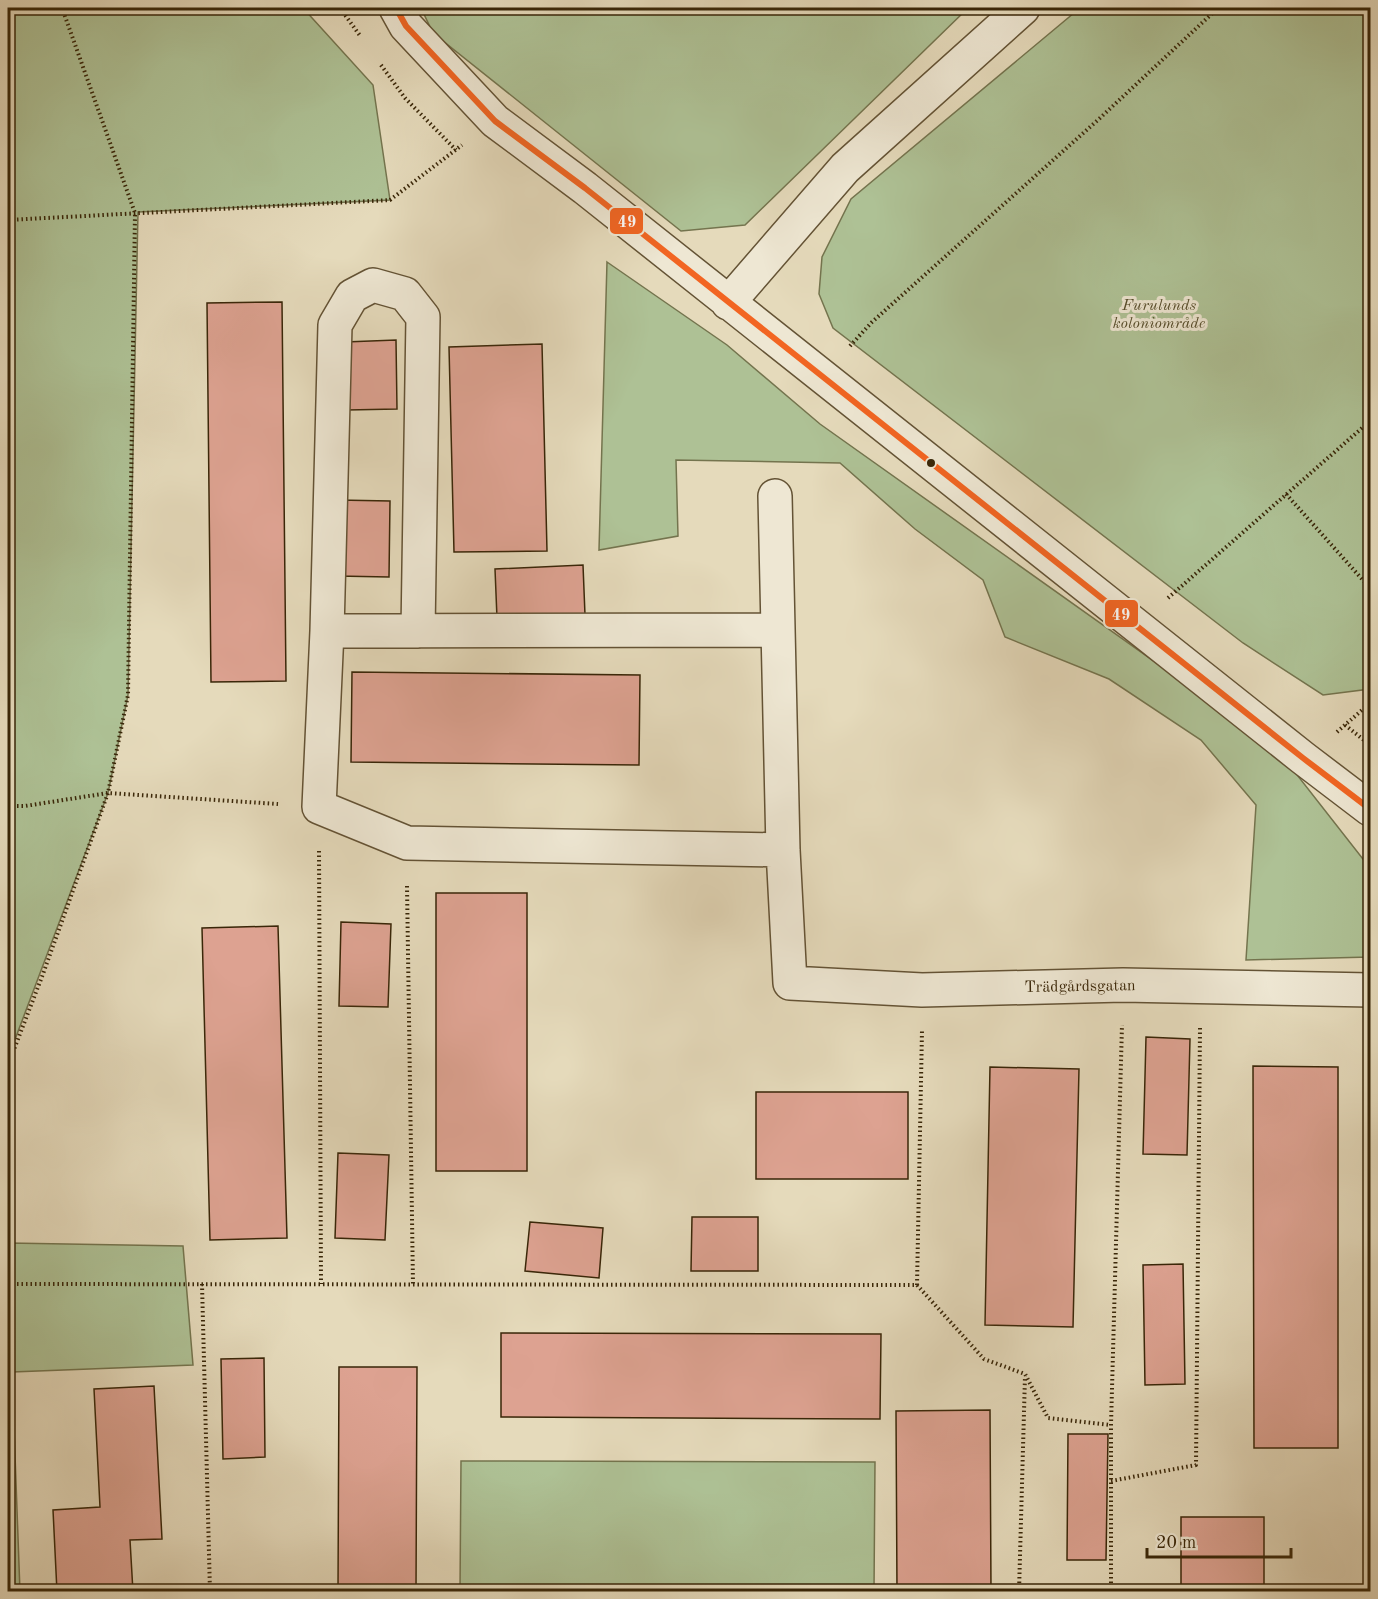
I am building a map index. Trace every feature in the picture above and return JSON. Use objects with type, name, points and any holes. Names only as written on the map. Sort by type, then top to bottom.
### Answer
[{"type":"street","points":[[396,8],[406,26],[495,120],[585,188],[1303,758],[1371,809]]},
{"type":"street","points":[[728,303],[845,168],[1023,8]]},
{"type":"street","points":[[418,631],[423,317],[405,294],[373,285],[352,296],[335,325],[327,631],[319,807],[407,843],[783,850],[775,496]]},
{"type":"street","points":[[327,631],[777,630]]},
{"type":"street","name":"Trädgårdsgatan","points":[[783,850],[790,983],[922,990],[1123,985],[1371,990]]},
{"type":"path","points":[[8,1065],[108,793],[128,695],[135,213],[62,8]]},
{"type":"path","points":[[340,8],[367,45]]},
{"type":"path","points":[[822,376],[872,322],[1100,118],[1218,8]]},
{"type":"path","points":[[380,63],[405,98],[456,150]]},
{"type":"path","points":[[8,220],[390,200],[495,120]]},
{"type":"path","points":[[1136,626],[1371,421]]},
{"type":"path","points":[[1286,494],[1371,588]]},
{"type":"path","points":[[1371,703],[1345,725],[1371,745]]},
{"type":"path","points":[[8,806],[25,806],[108,793],[319,807],[321,1284]]},
{"type":"path","points":[[407,843],[413,1285]]},
{"type":"path","points":[[1111,1592],[1111,1425],[1123,985]]},
{"type":"path","points":[[1111,1481],[1196,1465],[1201,986]]},
{"type":"path","points":[[922,990],[917,1285],[984,1359],[1025,1374],[1048,1418],[1111,1425]]},
{"type":"path","points":[[8,1284],[917,1285]]},
{"type":"path","points":[[202,1284],[210,1592]]},
{"type":"path","points":[[1019,1592],[1025,1374]]},
{"type":"green space","points":[[8,8],[303,8],[373,85],[390,200],[138,212],[128,695],[108,793],[8,1058]]},
{"type":"green space","points":[[421,8],[968,8],[745,225],[681,231],[433,33]]},
{"type":"green space","name":"Furulunds koloniområde","points":[[1080,8],[1370,8],[1370,689],[1323,695],[1243,643],[833,328],[819,294],[822,257],[851,199]]},
{"type":"green space","points":[[607,262],[727,345],[820,424],[1276,748],[1370,868],[1370,957],[1246,960],[1256,805],[1201,740],[1109,679],[1005,637],[983,580],[915,529],[840,463],[676,460],[678,536],[599,550]]},
{"type":"green space","points":[[8,1243],[183,1246],[193,1365],[12,1372],[20,1592],[8,1591]]},
{"type":"green space","points":[[461,1461],[875,1462],[874,1591],[460,1591]]},
{"type":"building","points":[[282,302],[286,681],[211,682],[207,303]]},
{"type":"building","points":[[396,340],[397,409],[347,410],[345,342]]},
{"type":"building","points":[[542,344],[547,551],[454,552],[449,347]]},
{"type":"building","points":[[337,500],[390,501],[389,577],[337,576]]},
{"type":"building","points":[[583,565],[585,615],[497,618],[495,569]]},
{"type":"building","points":[[352,672],[640,675],[639,765],[351,762]]},
{"type":"building","points":[[436,893],[527,893],[527,1171],[436,1171]]},
{"type":"building","points":[[341,922],[391,924],[388,1007],[339,1006]]},
{"type":"building","points":[[278,926],[287,1238],[210,1240],[202,928]]},
{"type":"building","points":[[1146,1037],[1190,1039],[1187,1155],[1143,1154]]},
{"type":"building","points":[[1253,1066],[1338,1067],[1338,1448],[1254,1448]]},
{"type":"building","points":[[990,1067],[1079,1069],[1073,1327],[985,1325]]},
{"type":"building","points":[[756,1092],[908,1092],[908,1179],[756,1179]]},
{"type":"building","points":[[338,1153],[389,1155],[385,1240],[335,1238]]},
{"type":"building","points":[[692,1217],[758,1217],[758,1271],[691,1271]]},
{"type":"building","points":[[530,1222],[603,1228],[599,1278],[525,1271]]},
{"type":"building","points":[[1183,1264],[1185,1384],[1145,1385],[1143,1265]]},
{"type":"building","points":[[501,1333],[881,1334],[880,1419],[501,1417]]},
{"type":"building","points":[[264,1358],[265,1457],[223,1459],[221,1359]]},
{"type":"building","points":[[339,1367],[417,1367],[416,1592],[338,1592]]},
{"type":"building","points":[[154,1386],[162,1539],[130,1540],[133,1592],[57,1592],[53,1510],[100,1507],[94,1389]]},
{"type":"building","points":[[990,1410],[991,1592],[897,1592],[896,1411]]},
{"type":"building","points":[[1068,1434],[1108,1434],[1106,1560],[1067,1560]]},
{"type":"building","points":[[1181,1517],[1264,1517],[1264,1592],[1181,1592]]},
{"type":"building","points":[[269,1590],[269,1592],[224,1592]]},
{"type":"transit line","name":"49","points":[[396,8],[406,26],[495,121],[585,188],[1370,809]]}]
